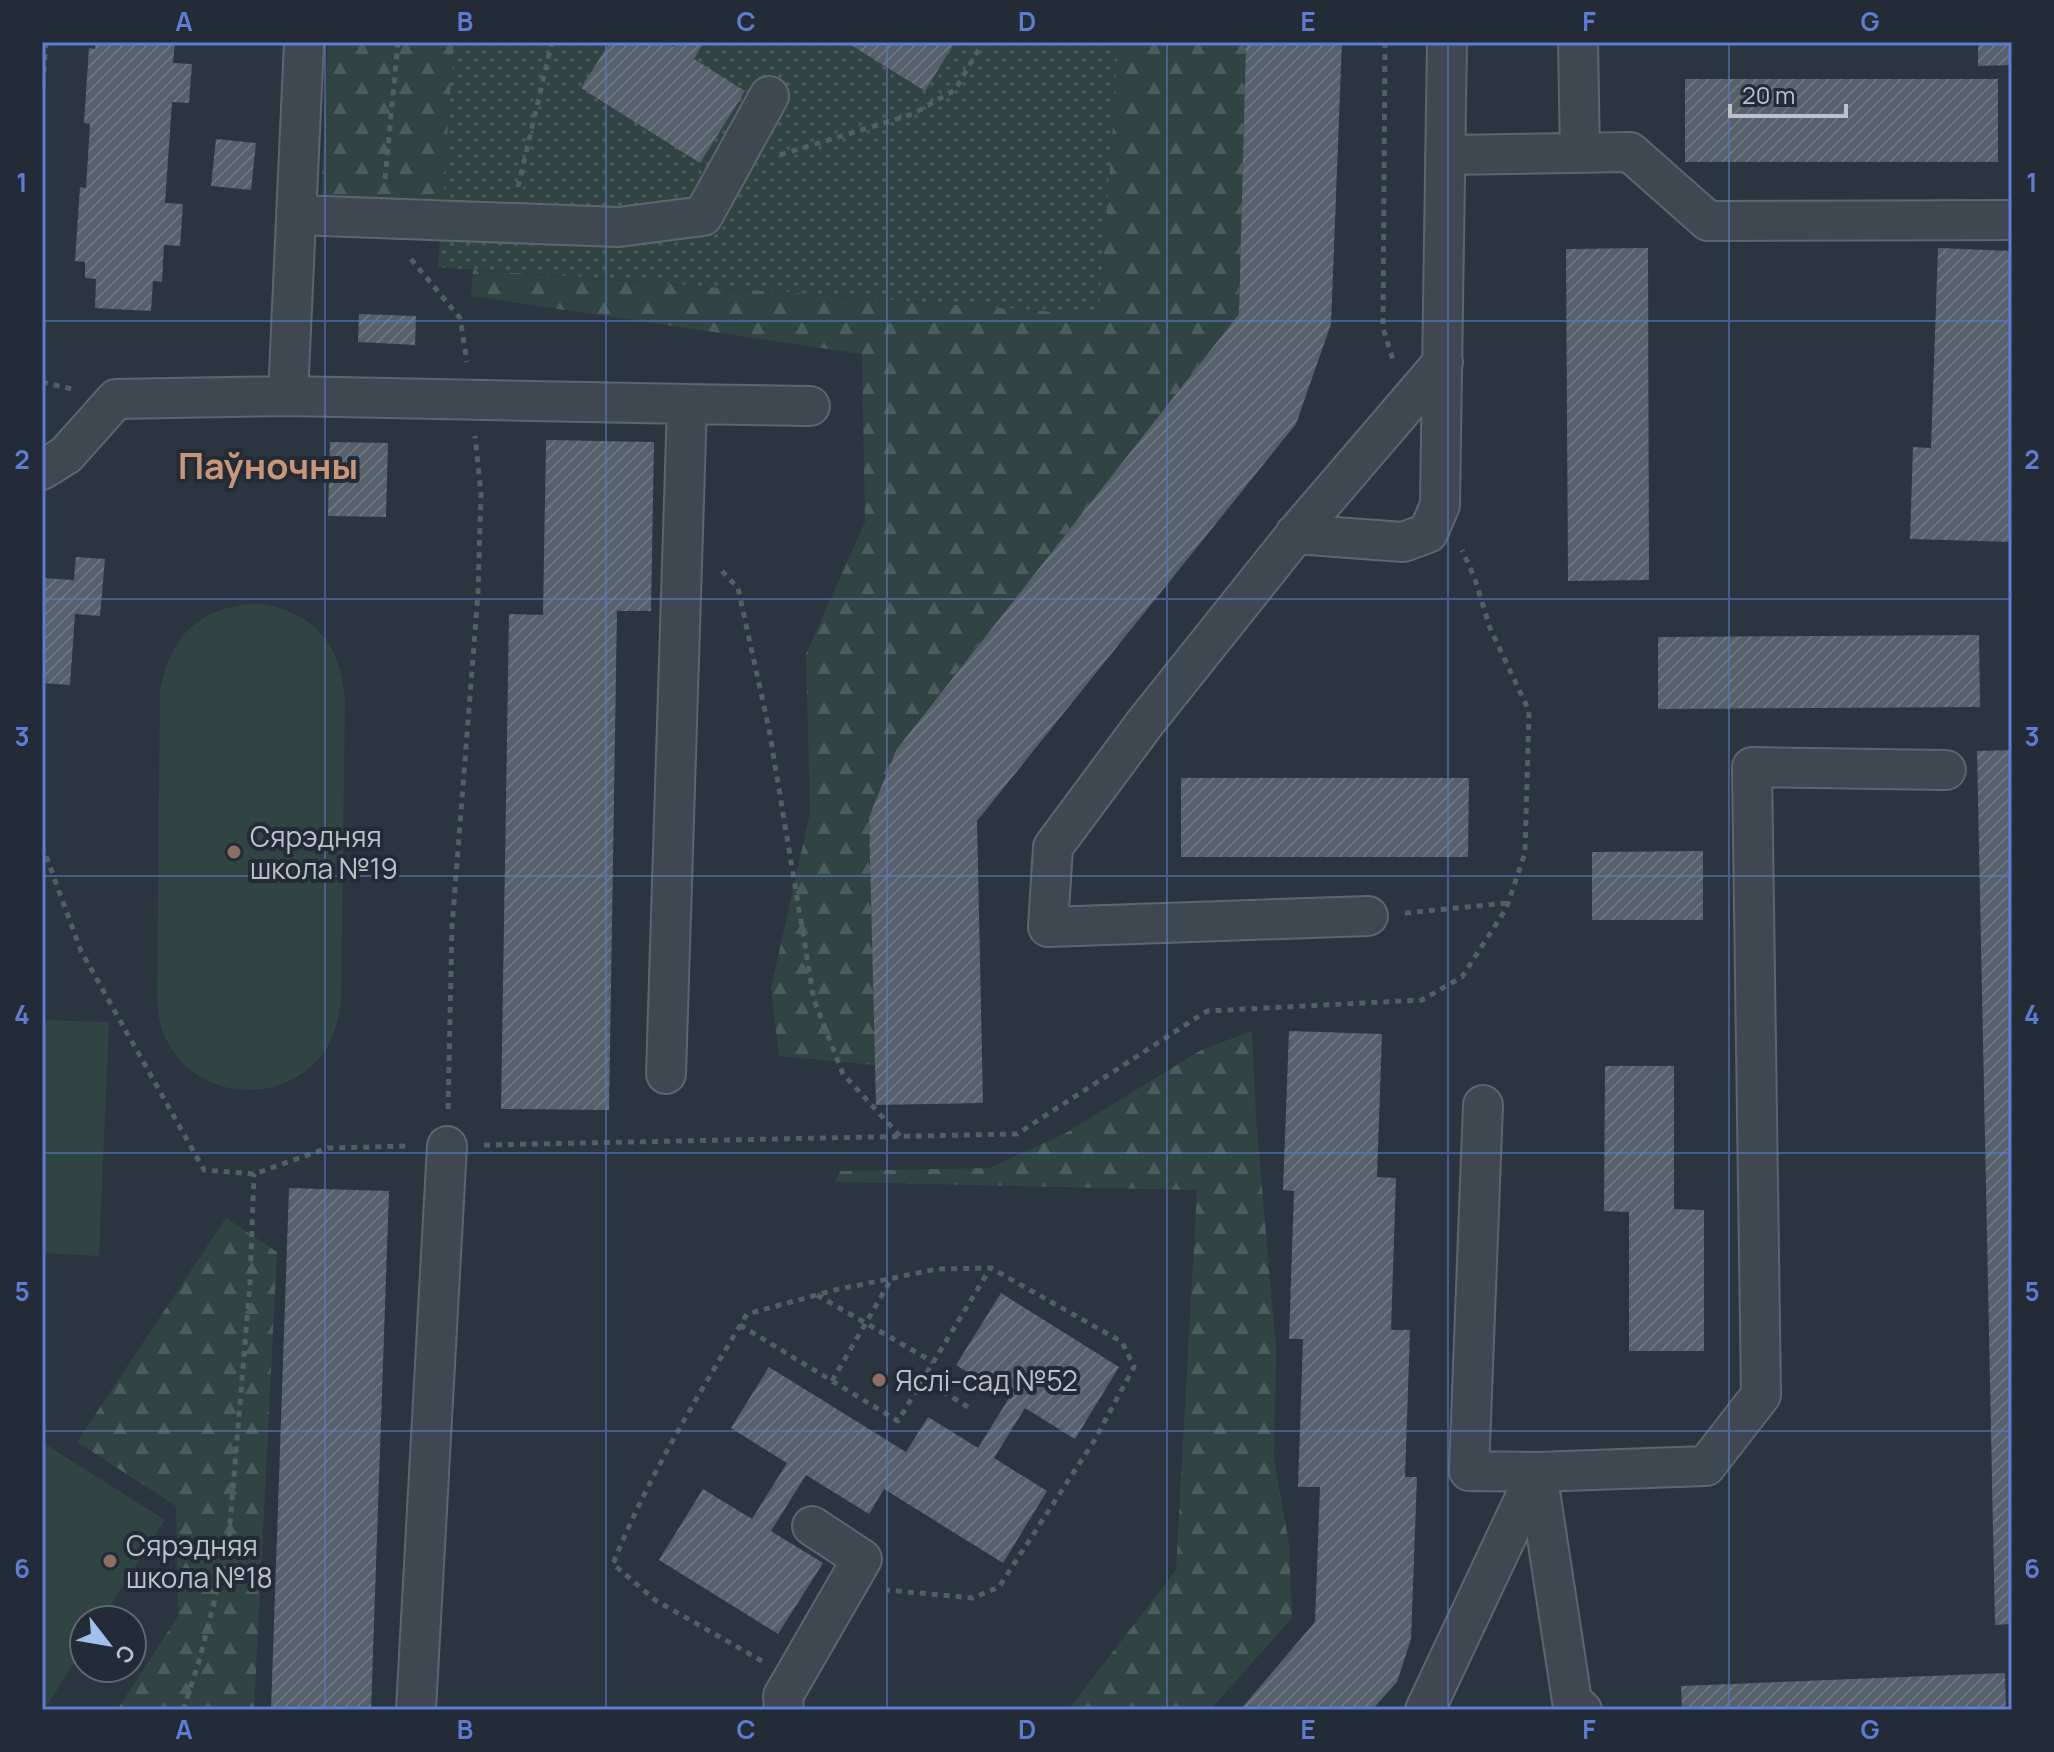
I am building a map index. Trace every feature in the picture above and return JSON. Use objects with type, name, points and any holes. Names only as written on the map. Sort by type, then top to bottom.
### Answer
[{"type":"lane","points":[[288,396],[304,42]]},
{"type":"lane","points":[[1295,534],[1403,542],[1428,533],[1440,505],[1447,42]]},
{"type":"lane","points":[[1578,42],[1580,153]]},
{"type":"lane","points":[[297,215],[619,227],[703,216],[769,96]]},
{"type":"lane","points":[[1445,155],[1630,152],[1708,221],[2012,220]]},
{"type":"lane","points":[[1368,916],[1048,927],[1053,847],[1145,723],[1295,534],[1443,362]]},
{"type":"lane","points":[[42,470],[66,455],[116,399],[288,396],[810,406]]},
{"type":"lane","points":[[666,1074],[687,404]]},
{"type":"lane","points":[[1483,1105],[1469,1471],[1537,1472],[1706,1466],[1761,1395],[1752,767],[1946,770]]},
{"type":"lane","points":[[416,1710],[447,1146]]},
{"type":"lane","points":[[1425,1710],[1537,1472]]},
{"type":"lane","points":[[1537,1472],[1572,1701],[1582,1710]]},
{"type":"lane","points":[[789,1695],[862,1559],[812,1526]]},
{"type":"path","points":[[42,96],[46,42]]},
{"type":"path","points":[[398,42],[382,224],[460,318],[481,493],[478,593],[452,927],[447,1146]]},
{"type":"path","points":[[509,223],[552,42]]},
{"type":"path","points":[[728,172],[913,114],[955,90],[983,42]]},
{"type":"path","points":[[1385,42],[1383,328],[1407,403]]},
{"type":"path","points":[[43,850],[81,951],[204,1170],[254,1174],[328,1148],[1017,1134],[1207,1011],[1422,1000],[1462,977],[1508,903],[1525,853],[1529,711],[1490,628],[1475,579],[1440,505]]},
{"type":"path","points":[[684,531],[738,588],[769,729],[814,1000],[843,1074],[901,1137]]},
{"type":"path","points":[[1368,916],[1508,903]]},
{"type":"path","points":[[183,1710],[228,1548],[250,1283],[254,1174]]},
{"type":"path","points":[[740,1325],[898,1421],[991,1268]]},
{"type":"path","points":[[789,1695],[655,1600],[613,1564],[649,1483],[747,1314],[937,1269],[991,1268],[1122,1342],[1134,1367],[1094,1441],[999,1587],[973,1598],[847,1586]]},
{"type":"path","points":[[832,1381],[892,1278]]},
{"type":"path","points":[[817,1295],[933,1362]]},
{"type":"path","points":[[923,1379],[968,1407]]},
{"type":"green space","points":[[328,42],[454,42],[440,238],[320,231]]},
{"type":"green space","points":[[454,42],[1119,42],[1099,315],[438,267]]},
{"type":"green space","points":[[1119,42],[1246,42],[1239,314],[896,749],[869,816],[875,1065],[779,1056],[771,988],[810,813],[806,654],[865,522],[862,354],[471,296],[473,270],[1099,315]]},
{"type":"green space","points":[[257,603],[277,607],[309,622],[330,646],[342,679],[345,699],[341,1003],[329,1044],[310,1068],[290,1081],[268,1088],[245,1090],[222,1086],[201,1077],[183,1063],[168,1043],[160,1020],[157,996],[160,691],[172,654],[191,628],[219,611]]},
{"type":"green space","points":[[42,1020],[109,1022],[99,1256],[42,1253]]},
{"type":"green space","points":[[1252,1031],[1256,1119],[1276,1348],[1274,1459],[1289,1544],[1292,1618],[1210,1710],[1068,1710],[1176,1570],[1197,1190],[835,1182],[840,1171],[989,1168],[1064,1134],[1201,1050]]},
{"type":"green space","points":[[226,1218],[277,1252],[254,1710],[117,1710],[134,1684],[148,1684],[148,1662],[178,1616],[176,1506],[77,1442]]},
{"type":"green space","points":[[42,1442],[165,1520],[111,1604],[68,1604],[68,1672],[42,1710]]},
{"type":"building","points":[[96,42],[175,42],[173,63],[192,64],[189,103],[172,102],[165,203],[183,204],[180,246],[164,245],[162,282],[153,281],[151,311],[95,308],[96,279],[85,278],[85,262],[75,261],[80,187],[86,188],[90,124],[84,123],[89,48],[95,49]]},
{"type":"building","points":[[610,42],[666,42],[674,47],[677,42],[704,42],[694,59],[745,91],[700,163],[581,88]]},
{"type":"building","points":[[846,42],[955,42],[925,91]]},
{"type":"building","points":[[1246,42],[1342,42],[1331,324],[1296,424],[977,821],[983,1103],[876,1105],[869,817],[896,750],[1239,314]]},
{"type":"building","points":[[1978,42],[2012,42],[2012,65],[1978,66]]},
{"type":"building","points":[[1685,79],[1998,79],[1998,162],[1685,162]]},
{"type":"building","points":[[216,139],[256,143],[251,190],[211,186]]},
{"type":"building","points":[[1648,248],[1649,580],[1568,581],[1566,249]]},
{"type":"building","points":[[1938,248],[2012,251],[2012,542],[1910,539],[1913,447],[1931,448]]},
{"type":"building","points":[[359,314],[416,316],[415,345],[358,342]]},
{"type":"building","points":[[546,440],[654,442],[651,611],[617,611],[609,1110],[501,1109],[509,614],[543,615]]},
{"type":"building","points":[[330,442],[388,443],[386,517],[328,516]]},
{"type":"building","points":[[76,557],[105,559],[100,616],[75,614],[70,685],[42,683],[42,578],[74,580]]},
{"type":"building","points":[[1979,635],[1980,707],[1658,709],[1658,637]]},
{"type":"building","points":[[2012,750],[2012,1624],[1995,1625],[1977,751]]},
{"type":"building","points":[[1181,778],[1469,778],[1468,857],[1181,857]]},
{"type":"building","points":[[1703,851],[1703,920],[1592,920],[1592,852]]},
{"type":"building","points":[[1289,1031],[1382,1034],[1377,1177],[1396,1178],[1391,1330],[1410,1330],[1405,1477],[1417,1477],[1411,1639],[1397,1682],[1372,1710],[1240,1710],[1315,1622],[1320,1487],[1298,1487],[1303,1339],[1289,1339],[1294,1191],[1283,1190]]},
{"type":"building","points":[[1605,1066],[1674,1066],[1674,1209],[1704,1210],[1704,1351],[1629,1351],[1629,1212],[1604,1211]]},
{"type":"building","points":[[289,1188],[389,1191],[371,1710],[271,1710]]},
{"type":"building","points":[[1001,1293],[1119,1367],[1075,1439],[1025,1408],[994,1458],[1047,1491],[1003,1563],[884,1489],[869,1514],[806,1475],[771,1531],[823,1563],[778,1634],[659,1560],[703,1489],[752,1519],[787,1463],[731,1428],[769,1367],[906,1452],[928,1417],[978,1448],[1009,1398],[956,1365]]},
{"type":"building","points":[[2005,1673],[2006,1710],[1682,1710],[1681,1686]]},
{"type":"place","name":"Сярэдняя школа №19","points":[[234,852]]},
{"type":"place","name":"Яслі-сад №52","points":[[879,1380]]},
{"type":"place","name":"Сярэдняя школа №18","points":[[110,1561]]},
{"type":"district","name":"Паўночны","points":[[268,465]]}]
